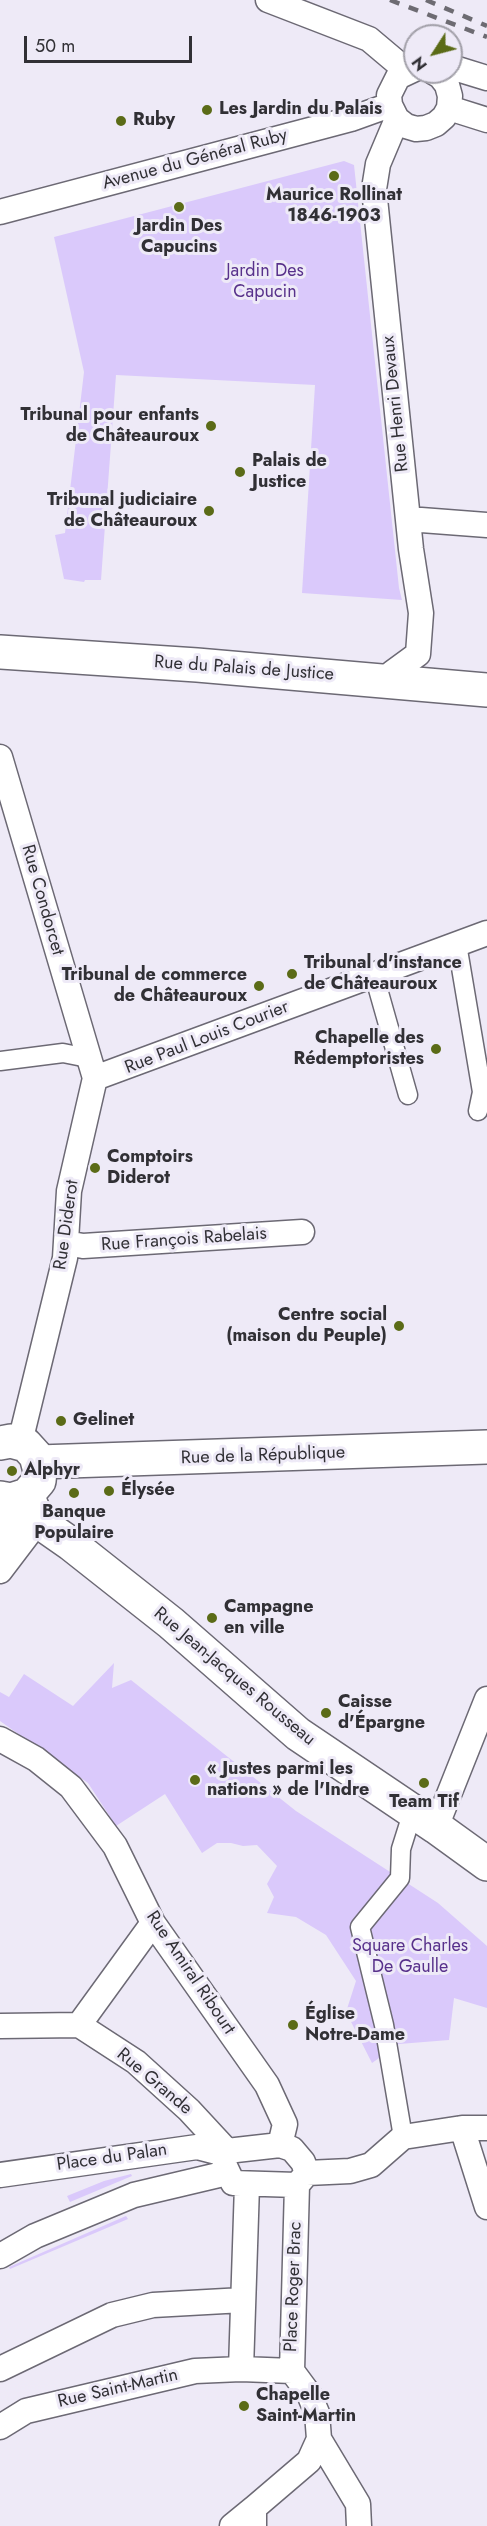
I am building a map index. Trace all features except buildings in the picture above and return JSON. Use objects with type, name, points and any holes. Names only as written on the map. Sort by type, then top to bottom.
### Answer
[{"type":"main road","name":"Rue du Palais de Justice","points":[[0,652],[392,680],[487,690]]},
{"type":"main road","name":"Rue de la République","points":[[20,1449],[487,1447]]},
{"type":"main road","points":[[20,1449],[39,1481],[22,1507]]},
{"type":"main road","name":"Rue Jean-Jacques Rousseau","points":[[22,1507],[185,1635],[298,1734],[425,1819],[487,1864]]},
{"type":"street","points":[[268,0],[369,39],[403,64]]},
{"type":"street","points":[[463,71],[487,78]]},
{"type":"street","name":"Rue Henri Devaux","points":[[392,680],[393,673],[418,654],[421,613],[408,519],[374,189],[378,164],[394,112],[392,85],[403,76]]},
{"type":"street","points":[[394,112],[406,126],[416,129],[426,128],[444,117],[449,108],[450,96],[446,84]]},
{"type":"street","points":[[449,108],[487,120]]},
{"type":"street","name":"Avenue du Général Ruby","points":[[0,212],[351,119],[394,112]]},
{"type":"street","points":[[408,519],[487,525]]},
{"type":"street","name":"Rue Condorcet","points":[[0,757],[10,827],[92,1068]]},
{"type":"street","name":"Rue Paul Louis Courier","points":[[92,1068],[374,975],[487,933]]},
{"type":"street","points":[[457,944],[482,1092],[478,1111]]},
{"type":"street","points":[[374,975],[408,1095]]},
{"type":"street","points":[[0,1061],[63,1053],[92,1068]]},
{"type":"street","name":"Rue Diderot","points":[[20,1449],[65,1258],[69,1191],[92,1068]]},
{"type":"street","name":"Rue François Rabelais","points":[[66,1243],[83,1246],[302,1232]]},
{"type":"street","points":[[4,1565],[12,1523],[22,1507]]},
{"type":"street","points":[[4,1565],[22,1507]]},
{"type":"street","points":[[403,2137],[384,2025],[360,1928],[400,1878],[401,1849],[425,1819],[487,1699]]},
{"type":"street","name":"Rue Amiral Ribourt","points":[[0,1739],[36,1760],[71,1787],[115,1846],[153,1923],[267,2085],[285,2124],[280,2145]]},
{"type":"street","points":[[0,2026],[79,2025],[153,1923]]},
{"type":"street","name":"Rue Grande","points":[[79,2025],[136,2062],[189,2110],[231,2166]]},
{"type":"street","points":[[462,2128],[487,2207]]},
{"type":"street","points":[[231,2166],[302,2179],[371,2165],[403,2137],[462,2128],[487,2128]]},
{"type":"street","points":[[0,2256],[35,2236],[134,2195],[231,2166],[280,2145],[298,2154],[302,2179]]},
{"type":"street","name":"Place du Palan","points":[[0,2175],[197,2147],[231,2166]]},
{"type":"street","points":[[231,2166],[243,2300],[241,2369]]},
{"type":"street","name":"Place Roger Brac","points":[[241,2369],[292,2371],[302,2179]]},
{"type":"street","points":[[0,2369],[112,2315],[153,2305],[243,2300]]},
{"type":"street","name":"Rue Saint-Martin","points":[[0,2427],[26,2411],[195,2371],[241,2369]]},
{"type":"street","points":[[292,2371],[309,2394],[317,2413],[320,2439],[358,2504],[359,2526]]},
{"type":"street","points":[[232,2526],[254,2517],[309,2461],[320,2439]]},
{"type":"green space","name":"Jardin Des Capucin","points":[[344,161],[354,165],[402,600],[302,593],[315,385],[116,375],[101,580],[85,580],[84,582],[64,579],[55,535],[65,533],[84,372],[54,237]]},
{"type":"green space","name":"Square Charles De Gaulle","points":[[114,1663],[112,1688],[131,1680],[296,1811],[438,1903],[487,1946],[487,2008],[454,1998],[449,2040],[399,2044],[372,2063],[346,2012],[356,1981],[326,1935],[296,1917],[267,1913],[274,1897],[267,1884],[277,1866],[257,1845],[217,1843],[202,1853],[165,1794],[116,1826],[88,1783],[0,1721],[0,1692],[9,1697],[24,1674],[73,1706]]},
{"type":"green space","points":[[131,2174],[132,2176],[70,2202],[67,2196],[104,2181]]},
{"type":"green space","points":[[126,2216],[128,2219],[10,2269],[9,2267]]},
{"type":"railway","points":[[390,0],[487,37]]},
{"type":"railway","points":[[426,0],[487,26]]},
{"type":"place","name":"Les Jardin du Palais","points":[[207,110]]},
{"type":"place","name":"Ruby","points":[[121,121]]},
{"type":"place","name":"Maurice Rollinat 1846-1903","points":[[334,176]]},
{"type":"place","name":"Jardin Des Capucins","points":[[179,207]]},
{"type":"place","name":"Tribunal pour enfants de Châteauroux","points":[[211,426]]},
{"type":"place","name":"Palais de Justice","points":[[240,472]]},
{"type":"place","name":"Tribunal judiciaire de Châteauroux","points":[[209,511]]},
{"type":"place","name":"Tribunal d'instance de Châteauroux","points":[[292,974]]},
{"type":"place","name":"Tribunal de commerce de Châteauroux","points":[[259,986]]},
{"type":"place","name":"Chapelle des Rédemptoristes","points":[[436,1049]]},
{"type":"place","name":"Comptoirs Diderot","points":[[95,1168]]},
{"type":"place","name":"Centre social (maison du Peuple)","points":[[399,1326]]},
{"type":"place","name":"Gelinet","points":[[61,1421]]},
{"type":"place","name":"Alphyr","points":[[12,1471]]},
{"type":"place","name":"Élysée","points":[[109,1491]]},
{"type":"place","name":"Banque Populaire","points":[[74,1493]]},
{"type":"place","name":"Campagne en ville","points":[[212,1618]]},
{"type":"place","name":"Caisse d'Épargne","points":[[326,1713]]},
{"type":"place","name":"« Justes parmi les nations » de l'Indre","points":[[195,1780]]},
{"type":"place","name":"Team Tif","points":[[424,1783]]},
{"type":"place","name":"Église Notre-Dame","points":[[293,2025]]},
{"type":"place","name":"Chapelle Saint-Martin","points":[[244,2406]]}]
